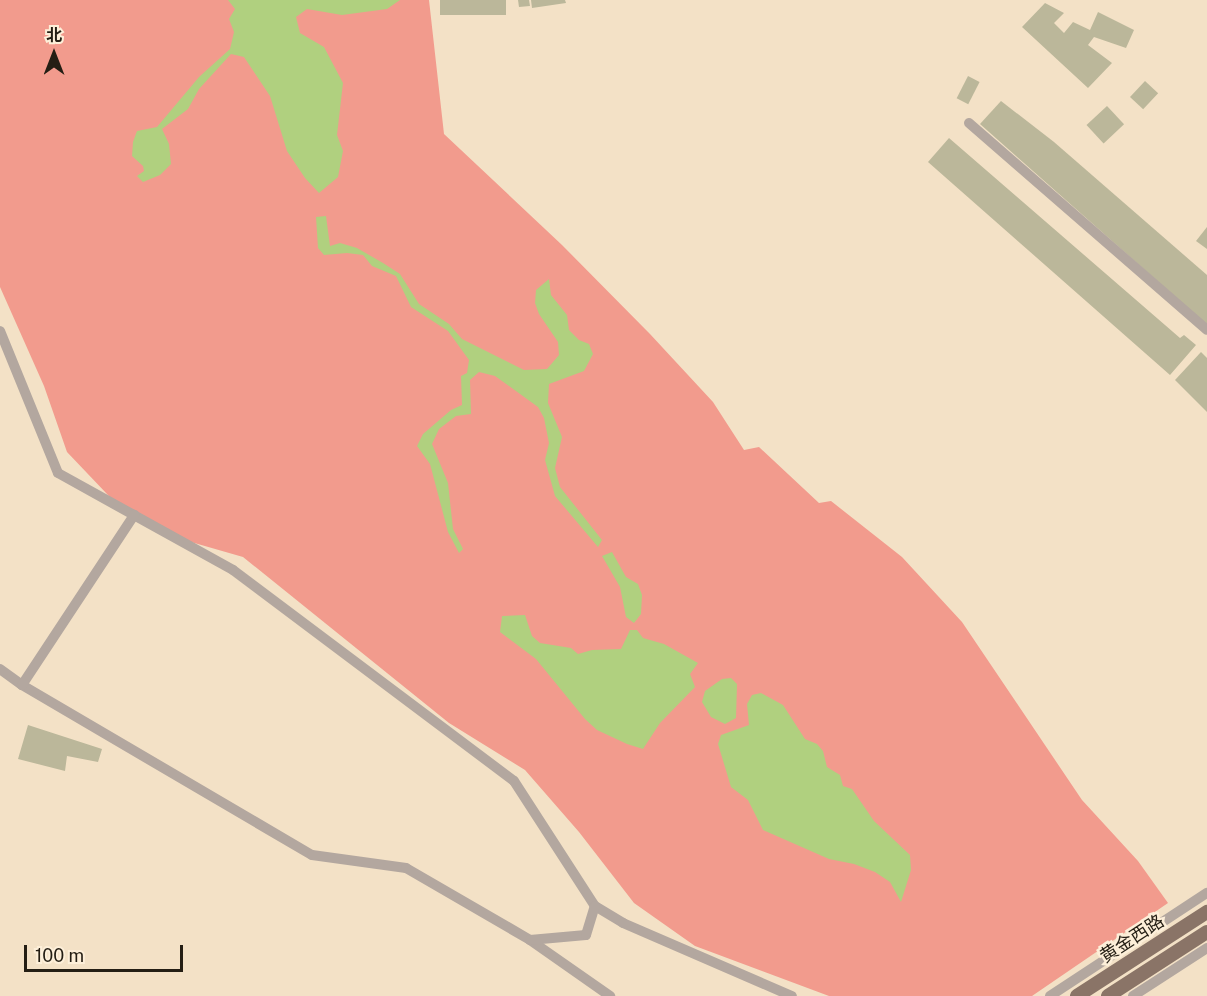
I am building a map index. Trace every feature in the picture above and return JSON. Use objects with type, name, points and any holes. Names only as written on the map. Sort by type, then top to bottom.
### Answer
[{"type":"main road","name":"黄金西路","points":[[1077,996],[1207,912]]},
{"type":"main road","name":"黄金西路","points":[[1108,996],[1207,932]]},
{"type":"street","points":[[969,123],[1207,330]]},
{"type":"street","points":[[0,331],[58,473],[233,570],[514,781],[595,906],[623,923],[792,996]]},
{"type":"street","points":[[22,686],[134,515]]},
{"type":"street","points":[[0,669],[22,686],[312,855],[406,868],[530,940],[610,996]]},
{"type":"street","points":[[1050,996],[1207,893]]},
{"type":"street","points":[[530,940],[586,935],[595,906]]},
{"type":"street","points":[[1133,996],[1207,948]]},
{"type":"shaded area","points":[[0,0],[429,0],[444,134],[562,245],[650,334],[713,402],[744,450],[759,447],[819,503],[831,501],[902,557],[962,622],[1082,800],[1138,861],[1168,903],[1032,996],[829,996],[695,946],[634,903],[579,832],[525,770],[449,723],[243,557],[184,540],[127,515],[67,452],[44,386],[0,287]]},
{"type":"shaded area","points":[[228,0],[400,0],[387,9],[342,15],[307,9],[296,17],[300,33],[324,47],[343,83],[337,135],[343,151],[338,177],[319,193],[305,178],[287,151],[270,96],[244,57],[231,54],[199,89],[188,109],[162,129],[169,144],[171,164],[160,175],[143,182],[137,176],[144,171],[143,166],[132,156],[137,131],[157,127],[199,77],[230,49],[234,32],[229,19],[235,9]]},
{"type":"shaded area","points":[[326,216],[330,246],[340,243],[357,248],[383,263],[400,274],[419,304],[449,324],[462,339],[524,370],[547,369],[559,355],[558,342],[539,314],[535,303],[536,290],[549,279],[551,295],[567,315],[569,330],[579,340],[589,344],[593,354],[584,371],[549,384],[548,403],[562,437],[555,468],[560,487],[602,540],[598,547],[555,496],[545,460],[549,443],[544,418],[538,407],[495,376],[479,372],[470,380],[471,414],[456,416],[439,429],[432,444],[448,483],[453,529],[463,549],[459,553],[448,532],[430,464],[417,446],[423,434],[451,410],[462,405],[461,376],[467,373],[469,360],[448,331],[411,307],[396,276],[372,266],[363,255],[347,253],[324,255],[318,248],[316,217]]},
{"type":"shaded area","points":[[612,552],[626,577],[638,584],[642,595],[641,614],[634,623],[626,617],[620,587],[602,556]]},
{"type":"shaded area","points":[[525,615],[532,636],[540,643],[571,648],[578,654],[592,650],[621,649],[630,630],[637,630],[643,638],[664,644],[698,663],[690,674],[695,687],[660,723],[643,749],[627,744],[597,730],[585,719],[536,659],[500,632],[502,616]]},
{"type":"shaded area","points":[[731,678],[737,684],[736,718],[725,724],[711,717],[702,702],[705,691],[722,679]]},
{"type":"shaded area","points":[[761,693],[783,705],[805,739],[817,744],[823,751],[827,767],[840,775],[843,786],[852,789],[874,821],[910,855],[911,870],[901,902],[890,882],[875,872],[854,864],[829,859],[763,830],[748,800],[731,787],[718,744],[721,735],[749,725],[747,704],[752,695]]},
{"type":"building","points":[[440,0],[506,0],[506,15],[440,15]]},
{"type":"building","points":[[518,0],[529,0],[530,6],[519,7]]},
{"type":"building","points":[[531,0],[565,0],[566,3],[532,8]]},
{"type":"building","points":[[1045,3],[1064,13],[1054,23],[1064,33],[1073,22],[1090,30],[1098,12],[1134,30],[1126,48],[1094,37],[1088,45],[1112,63],[1088,88],[1022,27]]},
{"type":"building","points":[[968,76],[980,82],[968,104],[957,98]]},
{"type":"building","points":[[1145,81],[1158,93],[1143,109],[1130,97]]},
{"type":"building","points":[[1001,101],[1054,142],[1207,275],[1207,325],[980,124]]},
{"type":"building","points":[[1107,106],[1124,124],[1104,143],[1087,125]]},
{"type":"building","points":[[949,138],[1180,338],[1184,335],[1196,345],[1170,375],[928,162]]},
{"type":"building","points":[[1207,227],[1207,249],[1196,241]]},
{"type":"building","points":[[1201,352],[1207,358],[1207,412],[1175,380]]},
{"type":"building","points":[[28,725],[102,749],[98,762],[67,756],[65,771],[18,759]]}]
